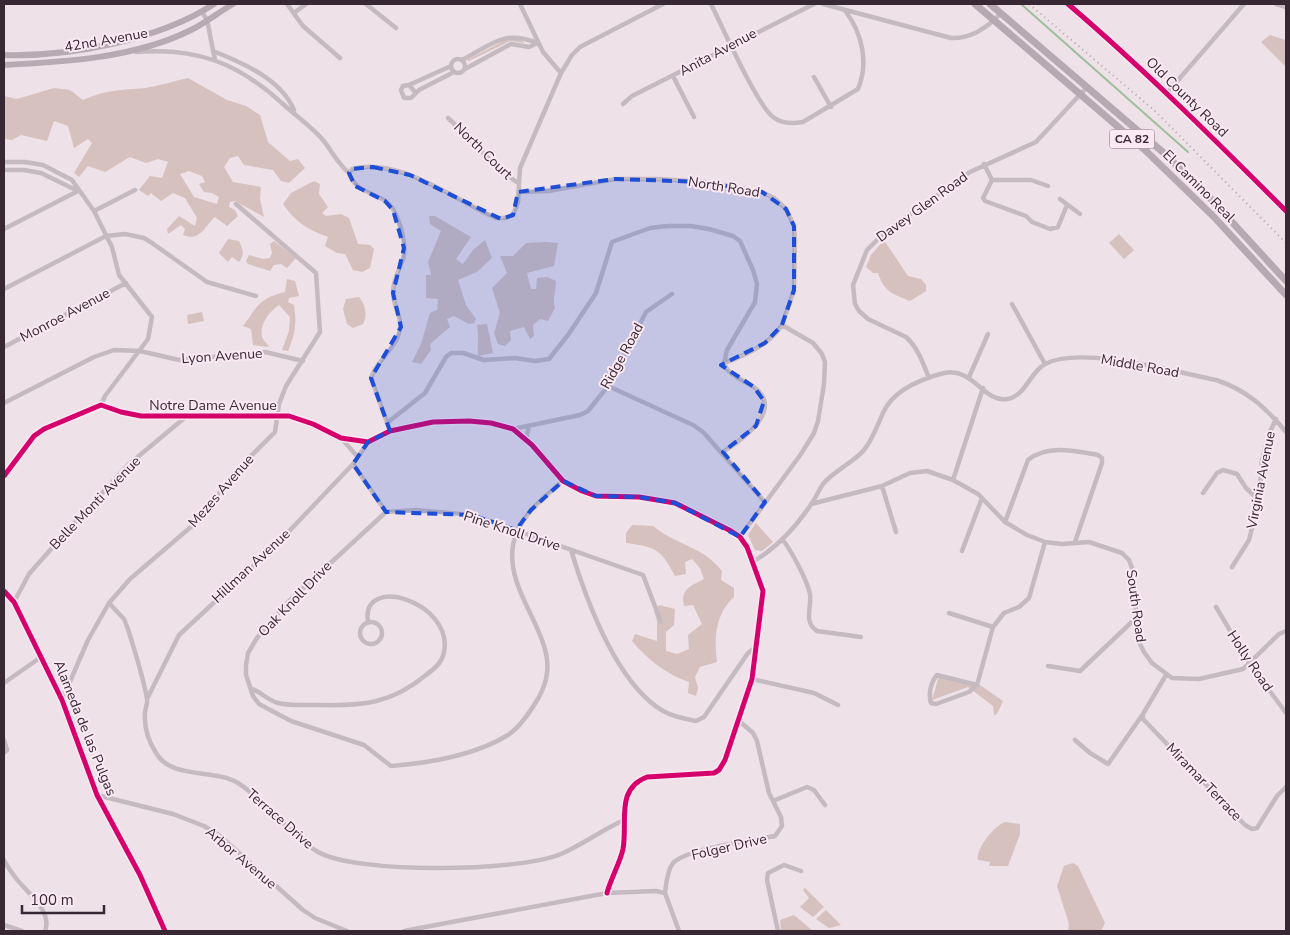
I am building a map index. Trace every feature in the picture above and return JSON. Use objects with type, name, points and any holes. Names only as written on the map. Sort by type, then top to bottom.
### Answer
[{"type":"main road","name":"El Camino Real","points":[[975,4],[1158,162],[1214,217],[1286,295]]},
{"type":"main road","name":"El Camino Real","points":[[990,4],[1123,116],[1185,173],[1286,281]]},
{"type":"street","name":"42nd Avenue","points":[[4,55],[40,54],[149,35],[187,21],[214,4]]},
{"type":"street","name":"42nd Avenue","points":[[4,65],[41,63],[110,54],[153,45],[191,30],[233,4]]},
{"type":"street","points":[[287,4],[304,26],[340,58]]},
{"type":"street","points":[[294,13],[306,4]]},
{"type":"street","points":[[366,4],[396,28]]},
{"type":"street","points":[[520,4],[537,43],[550,63],[561,73]]},
{"type":"street","points":[[349,173],[352,169],[367,166],[410,175],[488,215],[501,219],[513,215],[518,202],[520,168],[561,73],[572,55],[580,47],[663,4]]},
{"type":"street","points":[[711,4],[765,108],[780,121],[792,124],[803,122],[854,93],[861,81],[862,39],[846,12]]},
{"type":"street","name":"Anita Avenue","points":[[624,104],[632,96],[814,4]]},
{"type":"street","points":[[823,4],[846,12],[875,17],[951,38],[969,36],[994,20],[1001,12]]},
{"type":"street","name":"Old County Road","points":[[1068,4],[1166,93],[1285,208]]},
{"type":"street","points":[[1166,93],[1244,4]]},
{"type":"street","points":[[1276,4],[1286,7]]},
{"type":"street","points":[[202,12],[207,20],[215,60]]},
{"type":"street","points":[[506,37],[520,37],[537,43],[529,47],[511,44],[459,73],[454,72],[415,92],[411,98],[402,96],[402,88],[451,66],[455,59],[462,60],[506,37]]},
{"type":"street","points":[[110,54],[153,51],[215,60],[230,66],[259,82],[295,112],[322,139],[342,167],[349,173],[355,186],[385,201],[393,210],[400,227],[404,248],[404,257],[393,283],[394,304],[401,318],[401,327],[390,352],[376,368],[372,378],[372,384],[390,431]]},
{"type":"street","points":[[213,51],[240,62],[261,74],[290,101],[295,112]]},
{"type":"street","points":[[462,60],[465,69]]},
{"type":"street","points":[[451,66],[454,72]]},
{"type":"street","points":[[673,76],[694,117]]},
{"type":"street","points":[[814,77],[831,107]]},
{"type":"street","points":[[409,85],[415,92]]},
{"type":"street","name":"Davey Glen Road","points":[[929,378],[920,355],[911,342],[901,334],[874,323],[859,311],[854,299],[853,285],[865,254],[877,239],[944,189],[984,164],[1036,142],[1087,87]]},
{"type":"street","name":"North Court","points":[[448,118],[472,138],[487,158],[518,183]]},
{"type":"street","points":[[4,162],[25,162],[43,165],[72,180],[94,211],[112,247],[119,275],[152,317],[148,340],[105,396],[101,405],[44,429],[34,436],[4,476]]},
{"type":"street","points":[[984,164],[992,180]]},
{"type":"street","points":[[4,170],[24,170],[41,173],[78,191]]},
{"type":"street","name":"North Road","points":[[518,192],[549,191],[614,178],[658,179],[704,182],[762,192],[774,198],[786,209],[794,226],[795,240],[794,290],[782,325]]},
{"type":"street","points":[[992,180],[1031,180],[1048,186]]},
{"type":"street","points":[[992,180],[983,198],[985,202],[1026,216],[1032,222],[1050,229],[1058,227],[1067,205]]},
{"type":"street","points":[[94,211],[135,190]]},
{"type":"street","points":[[4,229],[78,191]]},
{"type":"street","points":[[1060,199],[1080,214]]},
{"type":"street","name":"Mezes Avenue","points":[[62,700],[88,640],[109,603],[130,579],[199,520],[232,475],[275,432],[277,416],[286,386],[320,332],[316,273],[236,204]]},
{"type":"street","points":[[387,423],[425,393],[451,353],[464,353],[484,360],[515,358],[535,361],[549,359],[596,294],[612,242],[650,228],[690,226],[733,236],[740,241],[747,251],[756,284],[755,302],[726,350],[724,362],[731,373],[760,393],[764,406],[760,420],[751,432],[723,452]]},
{"type":"street","points":[[4,289],[106,236],[125,234],[144,238],[207,282],[256,296]]},
{"type":"street","name":"Monroe Avenue","points":[[4,347],[126,284]]},
{"type":"street","name":"Ridge Road","points":[[513,429],[588,411],[608,386],[646,312],[672,294]]},
{"type":"street","points":[[754,562],[783,540],[828,479],[862,452],[871,440],[890,402],[905,388],[929,378],[954,372],[969,377],[996,398],[1009,399],[1022,391],[1045,364],[1012,304]]},
{"type":"street","points":[[724,362],[765,343],[776,334],[782,325],[813,343],[820,350],[825,362],[824,384],[814,433],[740,537]]},
{"type":"street","points":[[969,377],[988,334]]},
{"type":"street","name":"Lyon Avenue","points":[[4,403],[94,357],[114,350],[140,351],[179,360],[265,352],[302,361]]},
{"type":"street","name":"Middle Road","points":[[1045,364],[1065,359],[1107,359],[1216,380],[1245,391],[1276,419],[1286,432]]},
{"type":"street","points":[[608,386],[693,425],[704,432],[766,502]]},
{"type":"street","points":[[953,480],[983,388]]},
{"type":"street","name":"Notre Dame Avenue","points":[[101,405],[141,416],[277,416],[298,418],[341,438],[368,442]]},
{"type":"street","name":"Belle Monti Avenue","points":[[14,602],[29,574],[128,465],[188,415]]},
{"type":"street","name":"Virginia Avenue","points":[[1232,568],[1249,540],[1259,500],[1262,460],[1268,434],[1276,419]]},
{"type":"street","points":[[368,442],[390,431],[446,421],[491,423],[513,429],[526,439],[563,481],[596,496],[639,496],[675,503],[740,537],[754,562],[763,591],[752,679],[737,719],[725,760],[719,770],[705,775],[647,778],[637,781],[630,788],[624,820],[623,850],[607,893]]},
{"type":"street","points":[[526,439],[530,426]]},
{"type":"street","name":"Notre Dame Avenue","points":[[341,438],[357,456]]},
{"type":"street","name":"Hillman Avenue","points":[[147,699],[179,635],[275,546],[353,464],[368,442]]},
{"type":"street","points":[[1005,522],[1028,460],[1033,455],[1068,449],[1098,455],[1102,458],[1102,463],[1074,542]]},
{"type":"street","points":[[353,464],[386,512]]},
{"type":"street","name":"South Road","points":[[811,504],[882,486],[921,470],[953,480],[982,498],[1005,522],[1027,535],[1045,542],[1102,544],[1122,553],[1129,560],[1133,571],[1138,640],[1144,652],[1166,676]]},
{"type":"street","points":[[1202,493],[1217,473],[1224,470],[1237,474],[1246,488],[1259,500]]},
{"type":"street","points":[[252,689],[253,696],[259,704],[290,722],[364,745],[391,766],[419,764],[461,755],[508,734],[533,707],[547,681],[548,665],[544,646],[522,598],[513,568],[512,547],[516,530],[531,510],[563,481]]},
{"type":"street","points":[[882,486],[896,532]]},
{"type":"street","points":[[962,551],[982,498]]},
{"type":"street","name":"Pine Knoll Drive","points":[[386,512],[416,510],[472,516],[643,575],[661,622]]},
{"type":"street","name":"Oak Knoll Drive","points":[[252,689],[246,675],[246,665],[248,653],[257,638],[308,582],[386,512]]},
{"type":"street","points":[[783,540],[797,563],[809,591],[809,620],[812,627],[817,631],[861,637]]},
{"type":"street","points":[[977,685],[937,675],[933,679],[929,697],[931,703],[936,704],[969,692],[977,685],[993,627],[1004,613],[1019,607],[1029,598],[1045,542]]},
{"type":"street","points":[[570,550],[583,590],[602,635],[634,686],[662,711],[696,721],[704,717],[748,653],[756,647]]},
{"type":"street","name":"Alameda de las Pulgas","points":[[4,591],[14,602],[42,657],[62,700],[97,795],[140,875],[165,931]]},
{"type":"street","points":[[252,689],[267,699],[282,704],[362,706],[393,696],[421,679],[441,660],[444,645],[443,632],[434,619],[419,605],[399,598],[382,597],[375,599],[368,607],[368,622],[361,628],[361,638],[369,643],[374,643],[378,641],[382,632],[378,624],[368,622]]},
{"type":"street","name":"Terrace Drive","points":[[109,603],[124,619],[128,630],[147,699],[145,714],[149,738],[162,762],[176,768],[216,776],[239,784],[311,847],[328,856],[345,861],[432,868],[514,864],[560,854],[624,820]]},
{"type":"street","name":"Holly Road","points":[[1216,607],[1250,664],[1286,713]]},
{"type":"street","points":[[949,613],[993,627]]},
{"type":"street","points":[[1048,666],[1080,671],[1136,618]]},
{"type":"street","points":[[1075,740],[1090,753],[1108,764],[1143,714],[1166,676],[1179,680],[1199,679],[1243,669],[1279,634],[1286,631]]},
{"type":"street","points":[[4,683],[42,657]]},
{"type":"street","points":[[752,679],[814,693],[838,705]]},
{"type":"street","name":"Miramar Terrace","points":[[1143,714],[1143,719],[1160,738],[1252,829],[1257,828],[1277,796],[1286,787]]},
{"type":"street","name":"Folger Drive","points":[[665,894],[671,868],[681,858],[728,845],[775,836],[780,833],[782,826],[781,818],[765,781],[757,741],[750,729],[737,719]]},
{"type":"street","points":[[4,740],[7,750],[4,752]]},
{"type":"street","points":[[773,801],[807,786],[814,790],[825,805]]},
{"type":"street","name":"Arbor Avenue","points":[[97,795],[173,814],[204,826],[220,836],[303,910],[315,918],[347,931]]},
{"type":"street","points":[[4,860],[14,877],[40,907],[46,918],[45,931]]},
{"type":"street","points":[[778,931],[767,881],[768,873],[784,865],[790,865],[801,871]]},
{"type":"street","points":[[404,931],[607,893],[656,891],[665,894],[679,931]]},
{"type":"street","points":[[4,925],[22,931]]},
{"type":"highlighted area","points":[[373,167],[410,175],[501,219],[513,215],[518,192],[615,179],[705,182],[762,192],[786,209],[794,226],[794,290],[782,325],[765,343],[721,365],[754,387],[764,401],[756,426],[723,452],[765,502],[740,537],[675,503],[639,497],[596,496],[563,481],[531,510],[516,530],[472,515],[386,512],[353,464],[368,442],[390,431],[371,378],[401,327],[393,293],[404,248],[393,210],[385,201],[355,186],[349,173],[352,169]]},
{"type":"shaded area","points":[[1270,35],[1286,40],[1286,67],[1261,42]]},
{"type":"shaded area","points":[[505,40],[521,40],[525,43],[510,41],[469,61],[467,60]]},
{"type":"shaded area","points":[[188,78],[227,100],[246,106],[260,115],[268,142],[290,161],[298,159],[305,168],[289,183],[281,181],[273,170],[244,165],[238,156],[230,158],[224,167],[233,182],[261,187],[260,199],[264,217],[235,201],[230,202],[229,207],[235,210],[238,216],[227,226],[215,217],[194,237],[183,235],[185,229],[181,225],[168,234],[167,229],[179,216],[195,226],[197,218],[185,198],[173,193],[161,201],[151,193],[148,196],[139,190],[150,176],[162,178],[168,162],[158,159],[146,163],[130,157],[105,172],[88,166],[79,177],[74,173],[92,143],[88,139],[74,148],[68,126],[54,121],[47,141],[21,135],[12,140],[4,139],[4,96],[17,99],[54,88],[70,90],[83,100],[106,92],[150,87]],"holes":[[[189,171],[202,176],[205,182],[199,184],[204,192],[212,193],[219,197],[217,204],[194,197],[180,174]]]},
{"type":"shaded area","points":[[314,181],[320,184],[319,194],[328,207],[322,213],[326,216],[341,214],[349,218],[358,244],[370,245],[374,249],[370,268],[362,272],[353,270],[345,254],[337,253],[325,246],[328,237],[302,224],[283,204],[291,193]]},
{"type":"shaded area","points":[[429,216],[435,216],[471,237],[456,259],[463,264],[473,250],[485,240],[492,258],[477,272],[458,280],[466,305],[476,319],[474,323],[469,324],[454,316],[447,319],[450,327],[430,344],[431,350],[421,364],[412,362],[421,344],[430,313],[437,310],[438,299],[426,298],[426,275],[431,275],[428,262],[441,231],[430,224]]},
{"type":"shaded area","points":[[1119,234],[1134,250],[1124,259],[1109,243]]},
{"type":"shaded area","points":[[228,239],[239,241],[243,254],[239,262],[232,257],[228,262],[219,253]]},
{"type":"shaded area","points":[[884,240],[908,276],[921,279],[926,285],[926,291],[910,301],[890,292],[883,284],[878,273],[873,273],[866,267],[871,255]]},
{"type":"shaded area","points":[[274,241],[296,258],[287,268],[281,264],[274,265],[270,271],[248,264],[246,261],[249,255],[263,259],[270,258],[272,253],[270,244]]},
{"type":"shaded area","points":[[526,243],[558,243],[554,266],[527,273],[531,289],[536,289],[537,278],[547,277],[556,281],[555,308],[548,321],[540,319],[533,325],[534,336],[530,339],[524,327],[510,331],[511,340],[505,346],[498,344],[494,333],[500,313],[492,288],[507,273],[500,256],[513,256]]},
{"type":"shaded area","points":[[287,279],[295,281],[299,296],[289,298],[288,302],[294,305],[295,323],[294,334],[288,351],[282,350],[289,331],[290,317],[279,305],[269,314],[262,327],[262,337],[269,347],[253,345],[251,329],[243,326],[264,300],[285,292]]},
{"type":"shaded area","points":[[359,297],[366,313],[363,324],[353,328],[347,324],[343,309],[346,299]]},
{"type":"shaded area","points":[[202,312],[204,321],[188,324],[187,315]]},
{"type":"shaded area","points":[[487,324],[493,353],[478,356],[477,325]]},
{"type":"shaded area","points":[[756,523],[773,542],[762,551],[755,550],[748,535]]},
{"type":"shaded area","points":[[632,525],[653,526],[670,538],[698,551],[722,571],[721,580],[734,588],[734,597],[723,611],[717,627],[717,662],[700,667],[695,677],[698,688],[696,696],[688,693],[689,682],[658,666],[632,641],[635,634],[657,641],[657,621],[654,611],[659,605],[675,609],[674,625],[666,632],[666,651],[677,654],[689,649],[688,635],[702,624],[693,605],[684,606],[683,600],[688,589],[704,579],[700,568],[692,559],[685,562],[686,574],[675,576],[666,560],[656,551],[644,546],[626,543],[626,533]]},
{"type":"shaded area","points":[[939,676],[980,685],[1003,701],[997,714],[994,715],[993,706],[968,687],[932,700]]},
{"type":"shaded area","points":[[1006,822],[1020,824],[1020,834],[1008,866],[989,866],[990,862],[978,860],[980,850],[987,838],[997,827]]},
{"type":"shaded area","points":[[1073,863],[1078,866],[1105,923],[1101,931],[1068,931],[1069,924],[1057,886],[1064,866]]},
{"type":"shaded area","points":[[805,888],[824,907],[813,917],[800,907],[809,898],[803,890]]},
{"type":"shaded area","points":[[826,910],[841,925],[829,928],[816,919]]},
{"type":"shaded area","points":[[794,915],[813,931],[781,931],[780,920]]},
{"type":"waterway","points":[[1021,4],[1188,152]]},
{"type":"railway","points":[[1029,4],[1155,111],[1286,243]]},
{"type":"cycle path","points":[[1068,4],[1152,79],[1286,211]]},
{"type":"cycle path","points":[[4,476],[34,436],[44,429],[101,405],[141,416],[289,416],[313,424],[341,438],[368,442],[390,431],[433,422],[469,421],[491,423],[513,429],[532,445],[563,481],[582,491],[596,496],[639,497],[675,503],[740,537],[747,547],[763,591],[752,679],[725,760],[719,770],[714,773],[647,777],[637,782],[630,790],[627,798],[623,849],[607,893]]},
{"type":"cycle path","points":[[4,591],[14,602],[62,700],[97,795],[140,875],[165,931]]}]
